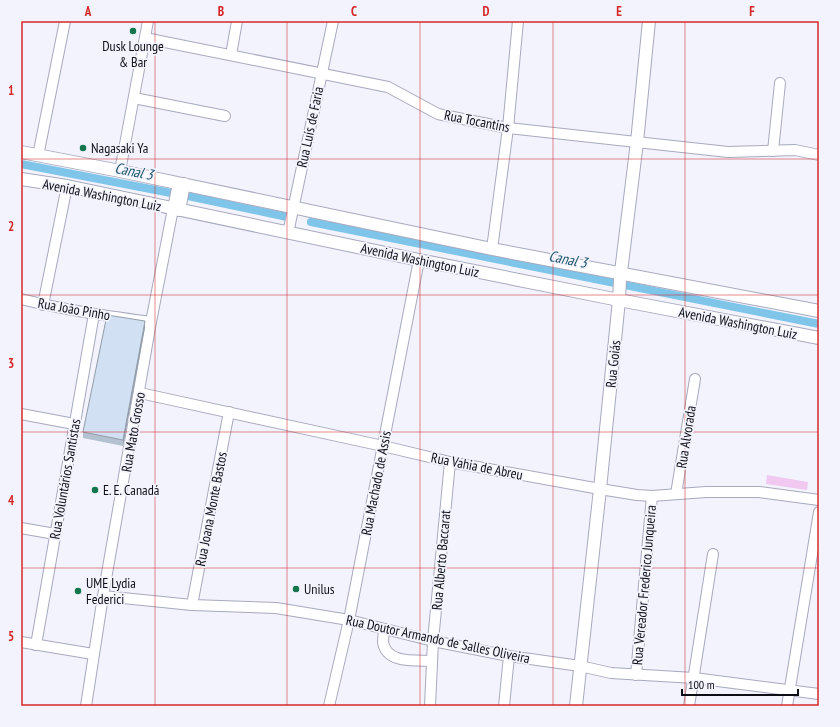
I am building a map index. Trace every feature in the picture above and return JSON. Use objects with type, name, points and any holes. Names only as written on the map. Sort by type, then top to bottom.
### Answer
[{"type":"main road","name":"Rua Goiás","points":[[576,706],[649,21]]},
{"type":"main road","name":"Avenida Washington Luiz","points":[[21,152],[120,171],[492,249],[620,287],[819,338]]},
{"type":"main road","name":"Avenida Washington Luiz","points":[[21,179],[67,186],[419,260],[620,287],[819,311]]},
{"type":"main road","points":[[176,209],[181,184]]},
{"type":"street","points":[[38,156],[65,21]]},
{"type":"street","points":[[120,171],[148,21]]},
{"type":"street","points":[[230,55],[237,21]]},
{"type":"street","name":"Rua Luís de Faria","points":[[288,233],[333,21]]},
{"type":"street","points":[[492,249],[508,128],[518,21]]},
{"type":"street","name":"Rua Tocantins","points":[[145,38],[388,87],[438,114],[508,128],[728,152],[795,150],[819,155]]},
{"type":"street","points":[[773,151],[780,83]]},
{"type":"street","points":[[134,98],[225,116]]},
{"type":"street","points":[[43,305],[67,186]]},
{"type":"street","name":"Rua Mato Grosso","points":[[86,706],[93,654],[140,393],[151,322],[176,209]]},
{"type":"street","name":"Rua Machado de Assis","points":[[329,706],[349,620],[419,260]]},
{"type":"street","name":"Rua João Pinho","points":[[21,299],[43,305],[151,322]]},
{"type":"street","name":"Rua Voluntários Santistas","points":[[36,644],[94,314]]},
{"type":"street","name":"Rua Alvorada","points":[[676,494],[695,380]]},
{"type":"street","name":"Rua Vahia de Abreu","points":[[140,393],[450,462],[638,495],[652,496],[706,492],[759,492],[819,500]]},
{"type":"street","name":"Rua Joana Monte Bastos","points":[[192,605],[229,412]]},
{"type":"street","points":[[21,414],[74,424]]},
{"type":"street","name":"Rua Alberto Baccarat","points":[[430,706],[433,641],[450,462]]},
{"type":"street","name":"Rua Vereador Frederico Junqueira","points":[[636,675],[652,496]]},
{"type":"street","points":[[787,706],[819,512]]},
{"type":"street","points":[[21,528],[55,534]]},
{"type":"street","points":[[690,706],[713,554]]},
{"type":"street","name":"Rua Doutor Armando de Salles Oliveira","points":[[103,596],[192,605],[276,608],[349,620],[433,641],[509,656],[580,666],[611,673],[694,678],[819,694]]},
{"type":"street","points":[[384,629],[383,642],[386,650],[392,656],[399,659],[432,661]]},
{"type":"street","points":[[21,642],[93,654]]},
{"type":"street","points":[[504,706],[509,656]]},
{"type":"shaded area","points":[[767,475],[808,482],[807,490],[766,484]]},
{"type":"building","points":[[107,315],[145,321],[123,440],[83,432]]},
{"type":"waterway","name":"Canal 3","points":[[21,164],[171,193]]},
{"type":"waterway","name":"Canal 3","points":[[188,196],[287,217]]},
{"type":"waterway","name":"Canal 3","points":[[311,222],[819,324]]},
{"type":"place","name":"Dusk Lounge & Bar","points":[[133,31]]},
{"type":"place","name":"Nagasaki Ya","points":[[83,148]]},
{"type":"place","name":"E. E. Canadá","points":[[95,490]]},
{"type":"place","name":"Unilus","points":[[296,589]]},
{"type":"place","name":"UME Lydia Federici","points":[[78,591]]}]
